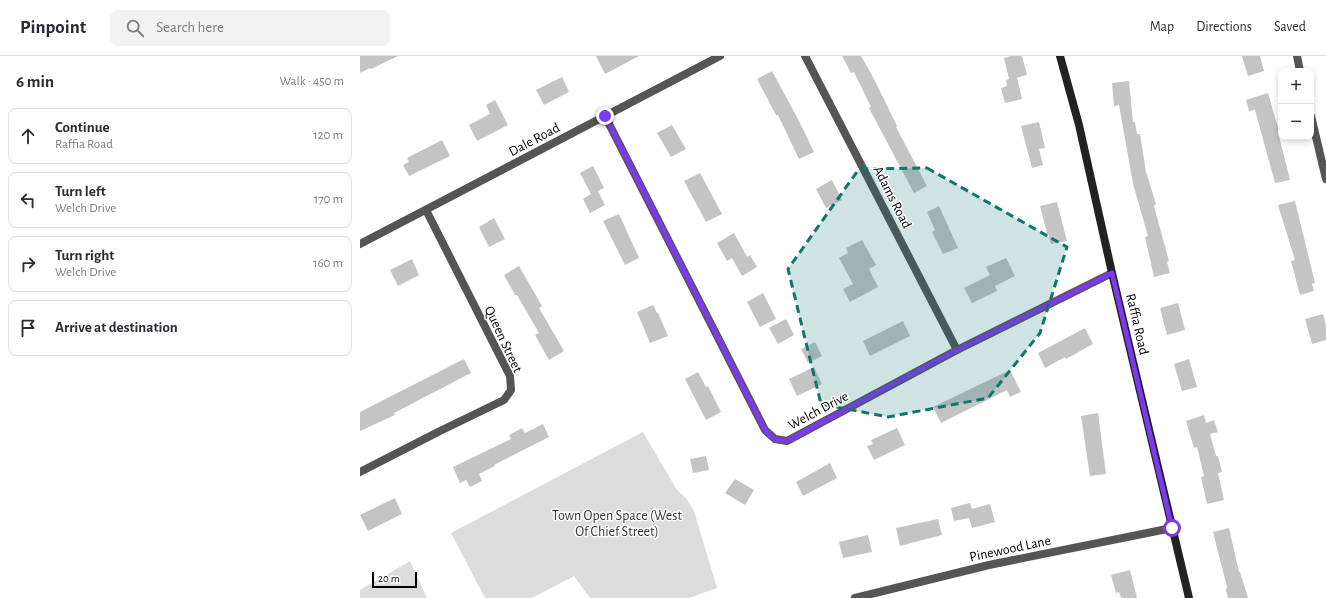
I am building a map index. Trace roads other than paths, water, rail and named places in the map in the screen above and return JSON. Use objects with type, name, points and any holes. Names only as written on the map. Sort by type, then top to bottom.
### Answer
[{"type":"main road","name":"Raffia Road","points":[[1060,56],[1079,125],[1112,273],[1189,598]]},
{"type":"street","name":"Dale Road","points":[[360,244],[720,56]]},
{"type":"street","name":"Adams Road","points":[[805,56],[957,350]]},
{"type":"street","points":[[1297,56],[1299,68]]},
{"type":"street","name":"Welch Drive","points":[[605,116],[765,430],[774,439],[787,441],[957,350],[1112,273]]},
{"type":"street","points":[[1314,129],[1326,179]]},
{"type":"street","name":"Queen Street","points":[[360,472],[504,400],[511,390],[510,376],[426,210]]},
{"type":"street","name":"Pinewood Lane","points":[[855,598],[990,565],[1172,528]]},
{"type":"park label","name":"Town Open Space (West Of Chief Street)","points":[[617,524]]}]
